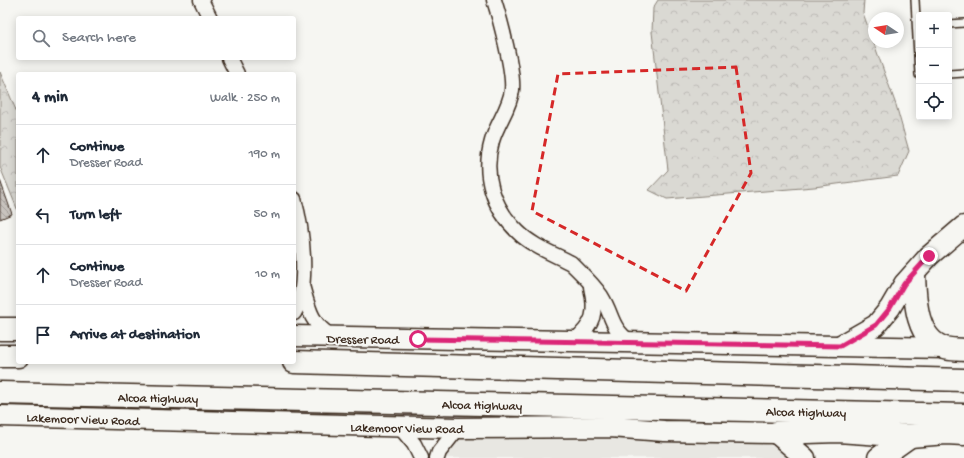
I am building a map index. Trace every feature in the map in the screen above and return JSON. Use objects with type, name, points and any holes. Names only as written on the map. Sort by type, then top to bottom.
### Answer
[{"type":"highway","points":[[914,275],[917,315],[923,328],[933,341],[954,349]]},
{"type":"highway","points":[[0,329],[16,329]]},
{"type":"highway","points":[[0,356],[16,356]]},
{"type":"highway","points":[[296,362],[964,380]]},
{"type":"highway","name":"Alcoa Highway","points":[[0,393],[964,415]]},
{"type":"highway","points":[[776,434],[838,432],[910,436],[946,433],[964,434]]},
{"type":"highway","points":[[879,458],[910,436]]},
{"type":"street","points":[[201,0],[209,16]]},
{"type":"street","points":[[494,0],[511,74],[512,90],[492,140],[488,164],[488,182],[493,196],[504,216],[519,233],[571,263],[590,283],[600,296],[614,327],[631,343]]},
{"type":"street","points":[[230,60],[236,72]]},
{"type":"street","points":[[296,207],[300,222],[302,242],[302,287],[300,300],[296,309]]},
{"type":"street","points":[[840,346],[876,325],[890,308],[904,284],[914,275],[929,256],[964,226]]},
{"type":"street","points":[[574,341],[587,328],[594,314],[594,304],[590,283]]},
{"type":"street","points":[[302,287],[310,314],[321,331],[332,337]]},
{"type":"street","points":[[0,320],[16,324]]},
{"type":"street","name":"Dresser Road","points":[[296,336],[954,349]]},
{"type":"street","name":"Lakemoor View Road","points":[[0,416],[458,428],[610,427],[664,431],[776,434]]},
{"type":"street","points":[[399,426],[414,444],[421,458]]},
{"type":"street","points":[[437,458],[439,452],[458,428]]},
{"type":"street","points":[[776,434],[805,458]]},
{"type":"lane","points":[[915,0],[916,12]]},
{"type":"lane","points":[[952,24],[964,24]]},
{"type":"lane","points":[[952,74],[964,73]]},
{"type":"highlighted area","points":[[736,67],[751,173],[686,291],[532,211],[558,74]]},
{"type":"shaded area","points":[[594,436],[763,443],[787,451],[794,458],[442,458],[456,438]]},
{"type":"green space","points":[[658,0],[864,0],[863,13],[868,27],[868,48],[876,48],[896,105],[909,151],[898,176],[814,187],[667,199],[649,190],[668,170],[652,32],[653,8]]},
{"type":"green space","points":[[0,72],[16,110],[16,206],[0,167]]},
{"type":"building","points":[[0,180],[12,214],[0,219]]},
{"type":"route","points":[[418,339],[840,346],[867,331],[884,317],[904,284],[914,275],[929,256]]}]
